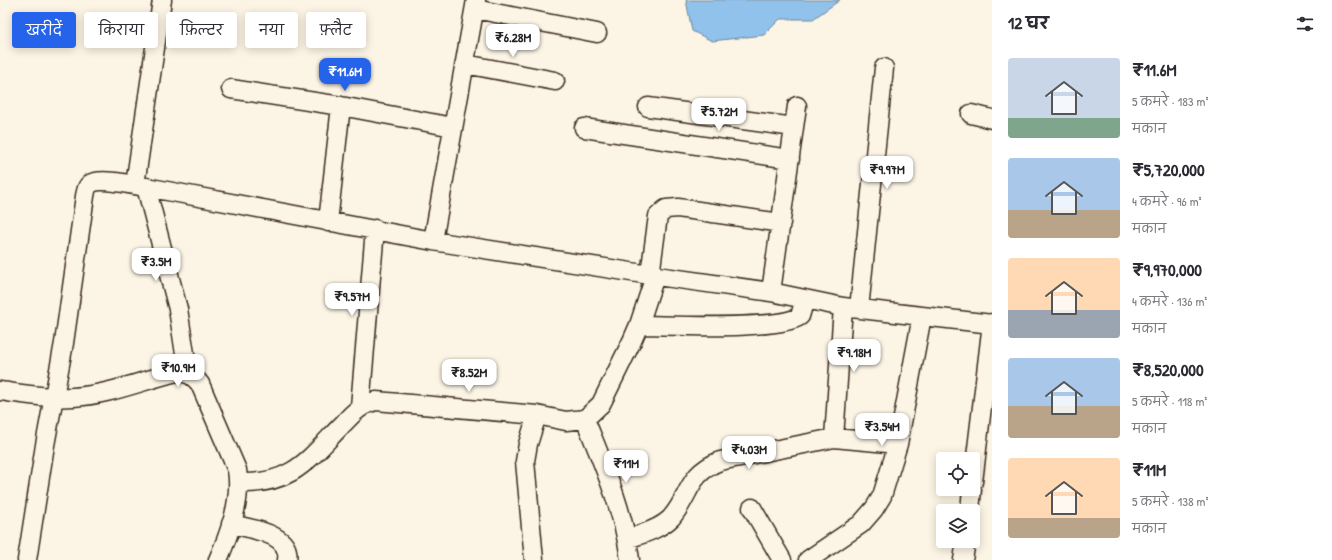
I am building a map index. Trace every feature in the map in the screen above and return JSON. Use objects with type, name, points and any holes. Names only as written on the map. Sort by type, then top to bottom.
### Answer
[{"type":"street","points":[[162,0],[141,186],[178,309],[188,373]]},
{"type":"street","points":[[433,241],[476,4],[597,33]]},
{"type":"street","points":[[465,64],[555,81]]},
{"type":"street","points":[[834,438],[884,68]]},
{"type":"street","points":[[231,89],[341,106],[454,128]]},
{"type":"street","points":[[328,222],[341,106]]},
{"type":"street","points":[[771,292],[797,106]]},
{"type":"street","points":[[648,107],[794,127]]},
{"type":"street","points":[[971,114],[992,119]]},
{"type":"street","points":[[584,128],[790,159]]},
{"type":"street","points":[[27,560],[64,343],[87,188],[89,185],[98,182],[141,186],[433,241],[771,292],[851,308],[992,324],[977,452]]},
{"type":"street","points":[[239,483],[265,482],[286,475],[302,465],[360,407],[376,400],[390,400],[538,415],[566,421],[585,419],[601,404],[639,325],[652,275],[658,216],[666,209],[678,208],[781,224]]},
{"type":"street","points":[[360,407],[375,229]]},
{"type":"street","points":[[639,325],[760,325],[791,321],[800,316],[805,299]]},
{"type":"street","points":[[808,560],[861,524],[874,509],[882,496],[898,444],[922,316]]},
{"type":"street","points":[[0,391],[54,397],[73,397],[97,394],[177,372],[188,373],[200,384],[237,470],[239,483],[231,524],[218,560]]},
{"type":"street","points":[[534,560],[525,461],[528,444],[538,415]]},
{"type":"street","points":[[585,419],[607,474],[627,539],[630,560]]},
{"type":"street","points":[[627,539],[658,527],[670,519],[678,508],[692,482],[700,472],[708,466],[731,458],[834,438],[898,444]]},
{"type":"street","points":[[752,508],[782,560]]},
{"type":"street","points":[[231,524],[270,534],[285,545],[288,550],[287,560]]},
{"type":"street","points":[[963,560],[965,548]]},
{"type":"water","points":[[686,0],[840,0],[813,19],[780,19],[764,35],[712,41],[692,31]]}]
